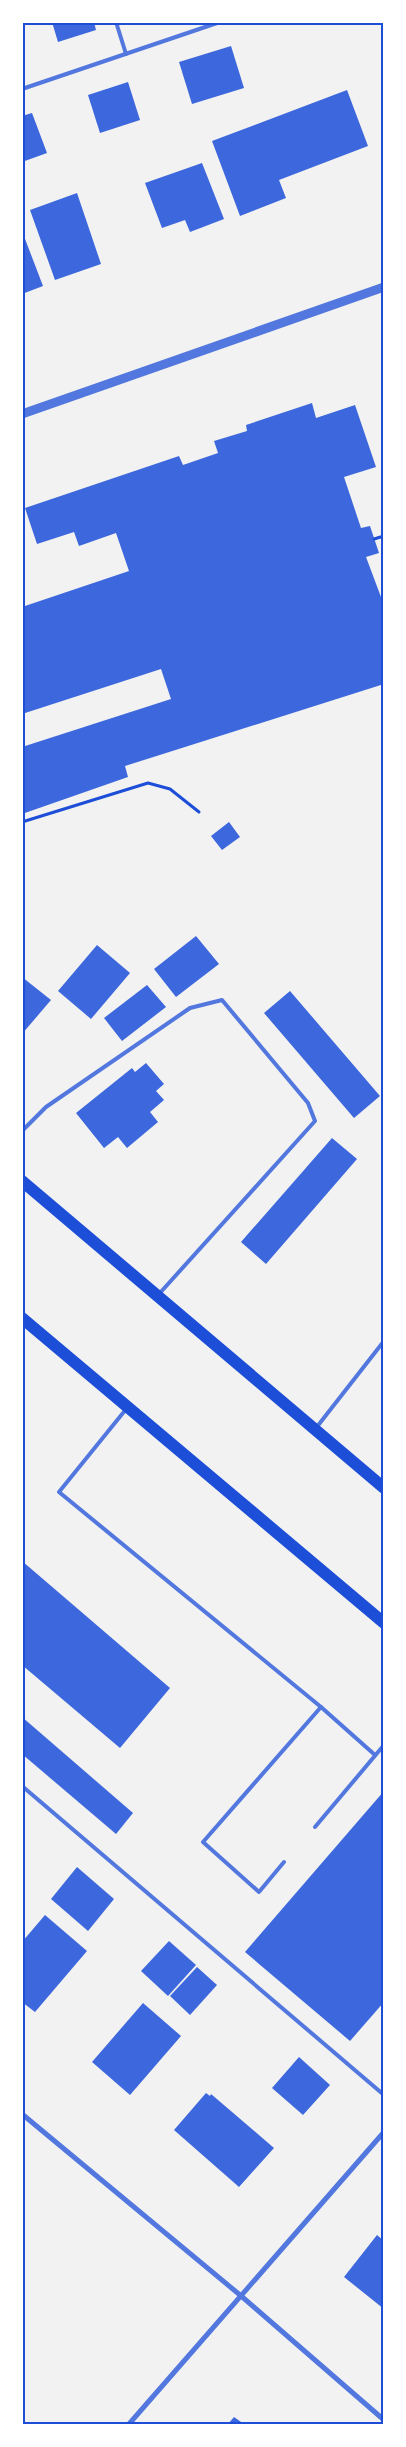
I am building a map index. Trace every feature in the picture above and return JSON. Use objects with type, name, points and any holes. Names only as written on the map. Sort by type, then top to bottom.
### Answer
[{"type":"main road","points":[[22,1181],[384,1488]]},
{"type":"main road","points":[[22,1318],[384,1622]]},
{"type":"street","points":[[22,414],[384,287]]},
{"type":"street","points":[[22,2114],[240,2295],[384,2420]]},
{"type":"street","points":[[129,2424],[384,2132]]},
{"type":"lane","points":[[116,22],[126,54]]},
{"type":"lane","points":[[22,88],[220,22]]},
{"type":"lane","points":[[22,1131],[46,1107],[190,1008],[222,1000],[308,1103],[315,1121],[187,1266],[157,1296]]},
{"type":"lane","points":[[315,1430],[384,1341]]},
{"type":"lane","points":[[128,1407],[58,1492],[376,1755]]},
{"type":"lane","points":[[284,1862],[259,1892],[203,1842],[320,1707]]},
{"type":"lane","points":[[315,1827],[384,1745]]},
{"type":"lane","points":[[22,1786],[384,2095]]},
{"type":"path","points":[[374,539],[384,536]]},
{"type":"path","points":[[22,822],[148,783],[170,789],[199,812]]},
{"type":"building","points":[[52,22],[94,22],[96,30],[58,42]]},
{"type":"building","points":[[231,46],[244,88],[192,104],[179,62]]},
{"type":"building","points":[[128,82],[140,120],[100,133],[88,95]]},
{"type":"building","points":[[347,90],[368,146],[279,180],[286,198],[240,216],[212,141]]},
{"type":"building","points":[[32,113],[47,153],[22,162],[22,116]]},
{"type":"building","points":[[202,163],[224,219],[190,232],[185,220],[162,228],[145,183]]},
{"type":"building","points":[[77,193],[101,264],[55,280],[30,210]]},
{"type":"building","points":[[22,231],[43,286],[22,294]]},
{"type":"building","points":[[312,403],[316,418],[355,405],[376,467],[344,477],[361,528],[370,526],[379,553],[366,557],[384,605],[384,684],[125,766],[128,777],[22,814],[22,747],[171,699],[161,669],[22,714],[22,607],[129,571],[116,533],[79,546],[74,532],[37,544],[25,508],[179,456],[183,465],[218,453],[214,441],[247,431],[246,425]]},
{"type":"building","points":[[229,822],[240,837],[222,850],[211,836]]},
{"type":"building","points":[[196,936],[219,964],[176,997],[154,969]]},
{"type":"building","points":[[97,945],[130,973],[91,1019],[58,991]]},
{"type":"building","points":[[22,977],[51,1000],[22,1034]]},
{"type":"building","points":[[147,985],[166,1007],[122,1041],[104,1018]]},
{"type":"building","points":[[290,991],[380,1096],[354,1118],[264,1013]]},
{"type":"building","points":[[146,1063],[164,1084],[156,1091],[164,1100],[150,1112],[158,1122],[127,1148],[118,1137],[104,1148],[76,1113],[132,1068],[135,1072]]},
{"type":"building","points":[[332,1138],[357,1159],[266,1264],[241,1242]]},
{"type":"building","points":[[22,1561],[170,1688],[120,1748],[22,1665]]},
{"type":"building","points":[[22,1717],[133,1813],[116,1834],[22,1754]]},
{"type":"building","points":[[384,1791],[384,2002],[350,2041],[245,1952]]},
{"type":"building","points":[[77,1867],[114,1899],[88,1931],[51,1899]]},
{"type":"building","points":[[45,1915],[87,1951],[35,2012],[22,2002],[22,1942]]},
{"type":"building","points":[[169,1941],[196,1965],[168,1996],[141,1971]]},
{"type":"building","points":[[197,1967],[217,1985],[190,2015],[170,1996]]},
{"type":"building","points":[[143,2003],[181,2036],[130,2095],[92,2062]]},
{"type":"building","points":[[299,2057],[330,2085],[303,2115],[272,2088]]},
{"type":"building","points":[[206,2093],[210,2096],[211,2094],[274,2148],[239,2187],[174,2130]]},
{"type":"building","points":[[377,2235],[384,2241],[384,2309],[344,2277]]},
{"type":"building","points":[[234,2417],[244,2424],[228,2424]]}]
